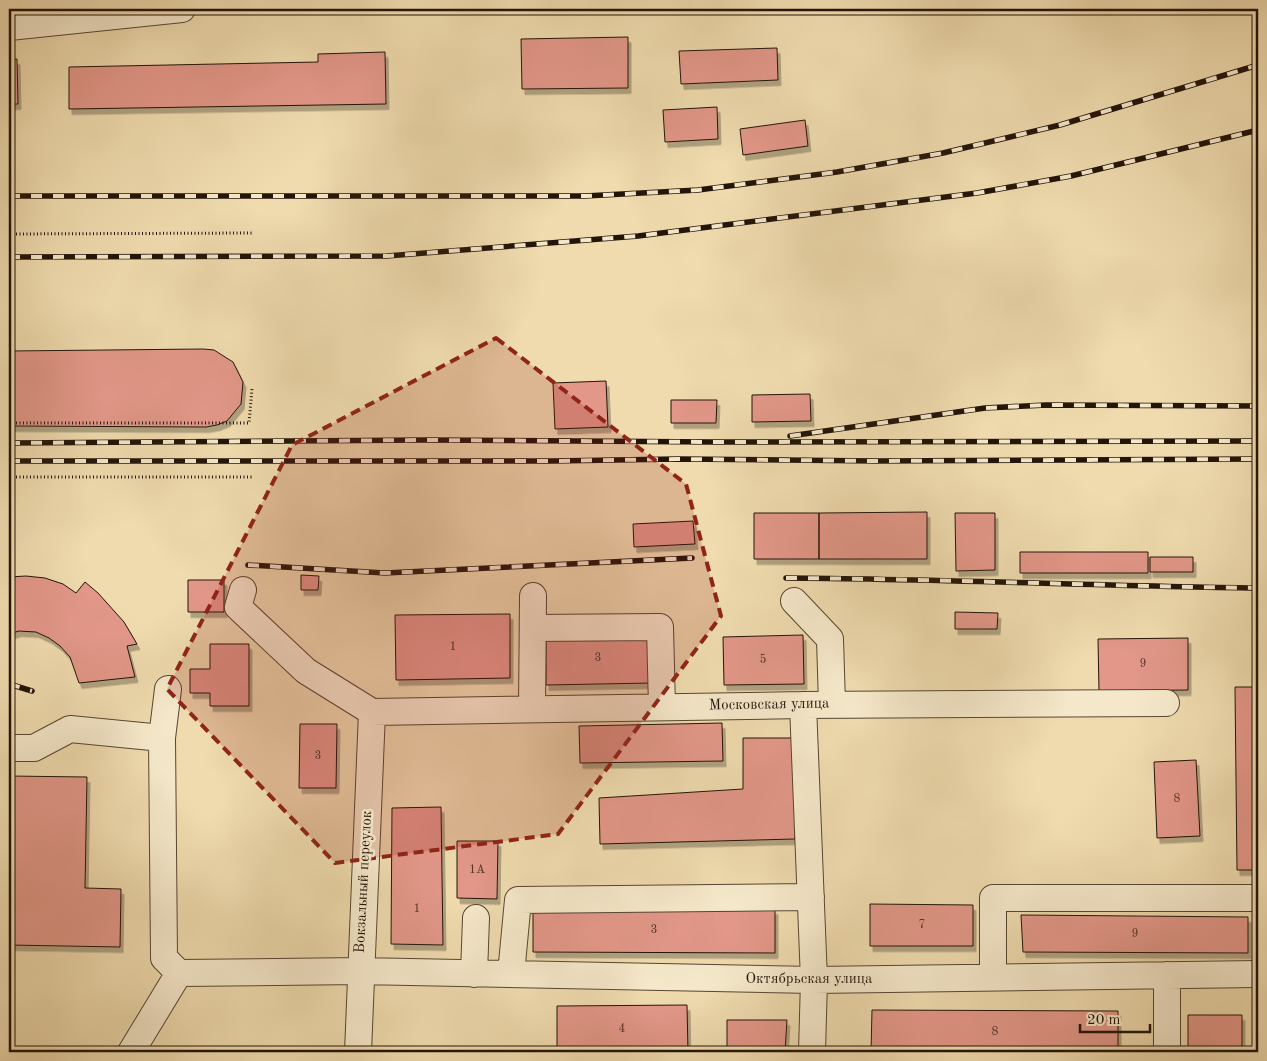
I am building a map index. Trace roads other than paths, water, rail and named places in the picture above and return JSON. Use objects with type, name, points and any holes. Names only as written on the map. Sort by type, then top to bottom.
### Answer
[{"type":"street","points":[[9,27],[133,11],[182,9]]},
{"type":"street","points":[[243,590],[238,607],[306,671],[372,712]]},
{"type":"street","points":[[532,709],[533,596]]},
{"type":"street","points":[[794,601],[830,639],[832,704]]},
{"type":"street","points":[[533,628],[660,627],[662,707]]},
{"type":"street","points":[[131,1052],[179,973],[164,958],[162,738],[168,689]]},
{"type":"street","name":"Московская улица","points":[[372,712],[832,704],[1166,703]]},
{"type":"street","points":[[803,705],[814,980],[812,1052]]},
{"type":"street","name":"Вокзальный переулок","points":[[358,1052],[372,712]]},
{"type":"street","points":[[9,748],[34,748],[70,729],[162,738]]},
{"type":"street","points":[[511,974],[518,900],[810,897]]},
{"type":"street","points":[[992,976],[993,898],[1258,898]]},
{"type":"street","points":[[474,974],[476,918]]},
{"type":"street","name":"Октябрьская улица","points":[[179,973],[360,970],[814,980],[992,976],[1258,974]]},
{"type":"street","points":[[1167,975],[1167,1052]]},
{"type":"railway","points":[[9,196],[585,196],[698,190],[837,172],[943,153],[1060,125],[1258,65]]},
{"type":"railway","points":[[9,257],[387,256],[638,236],[977,193],[1071,176],[1258,130]]},
{"type":"railway","points":[[790,436],[985,408],[1046,405],[1258,406]]},
{"type":"railway","points":[[9,443],[427,440],[713,442],[1258,441]]},
{"type":"railway","points":[[9,461],[1258,459]]},
{"type":"railway","points":[[248,565],[385,573],[692,558]]},
{"type":"railway","points":[[786,578],[1258,588]]},
{"type":"railway","points":[[9,684],[32,691]]}]
